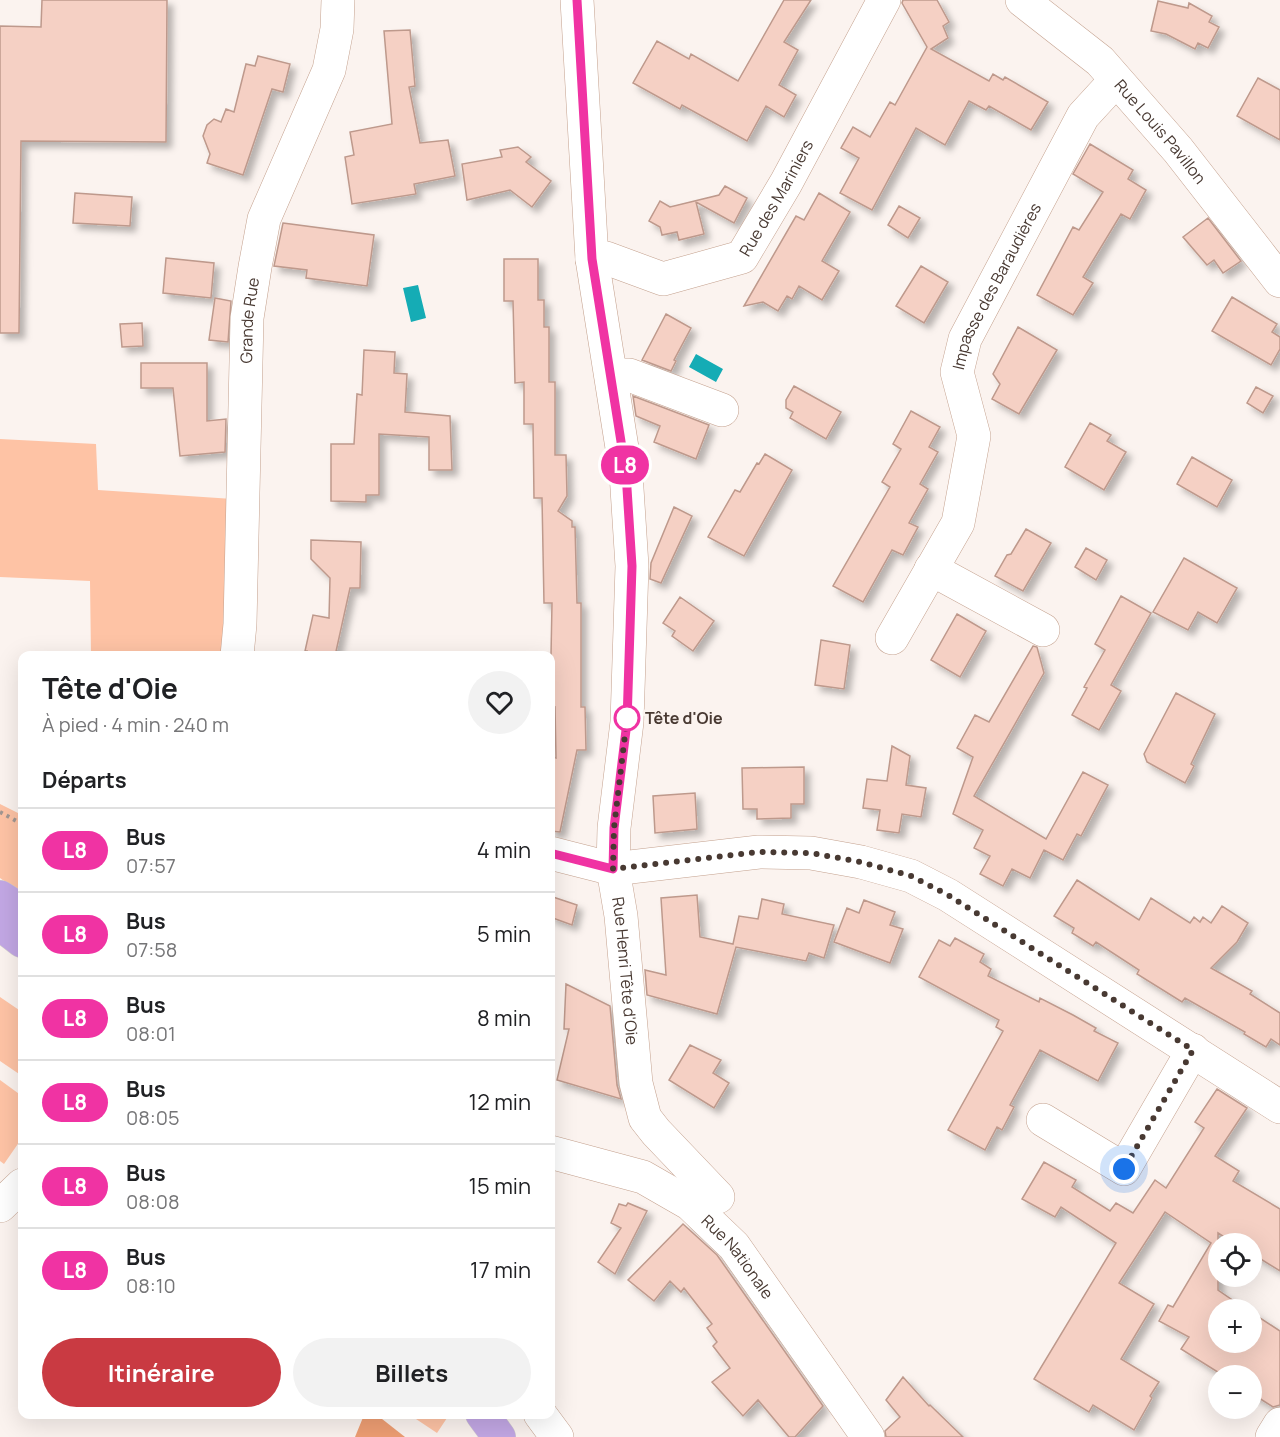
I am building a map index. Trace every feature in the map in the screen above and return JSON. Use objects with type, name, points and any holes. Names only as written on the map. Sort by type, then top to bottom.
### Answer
[{"type":"main road","points":[[0,897],[18,908]]},
{"type":"main road","points":[[0,924],[18,938]]},
{"type":"main road","points":[[486,1419],[499,1437]]},
{"type":"street","name":"Grande Rue","points":[[237,651],[247,318],[264,219],[329,70],[337,29],[338,0]]},
{"type":"street","name":"Rue Henri Tête d'Oie","points":[[577,0],[592,259],[626,473],[632,566],[627,722],[614,828],[613,869],[621,916],[636,1083],[645,1118],[718,1197]]},
{"type":"street","name":"Rue des Mariniers","points":[[592,259],[606,258],[663,279],[742,257],[786,183],[884,0]]},
{"type":"street","name":"Rue Louis Pavillon","points":[[1022,0],[1100,61],[1178,150],[1280,281]]},
{"type":"street","name":"Impasse des Baraudières","points":[[892,638],[958,523],[974,436],[957,372],[965,339],[1083,116],[1116,80]]},
{"type":"street","points":[[611,375],[629,375],[722,410]]},
{"type":"street","points":[[931,569],[1043,630]]},
{"type":"street","points":[[555,855],[613,869],[759,852],[811,853],[861,862],[911,876],[948,895],[1280,1107]]},
{"type":"street","points":[[1043,1120],[1124,1169],[1193,1050]]},
{"type":"street","name":"Rue Nationale","points":[[555,1153],[643,1177],[690,1204],[734,1246],[868,1437]]},
{"type":"street","points":[[0,1206],[18,1189]]},
{"type":"street","points":[[544,1419],[557,1437]]},
{"type":"street","points":[[1272,1437],[1280,1424]]},
{"type":"path","points":[[0,812],[18,822]]},
{"type":"shaded area","points":[[0,439],[96,444],[98,490],[233,499],[227,651],[91,651],[90,581],[0,577]]},
{"type":"shaded area","points":[[0,804],[18,813],[18,891],[0,878]]},
{"type":"shaded area","points":[[0,997],[18,1009],[18,1073],[0,1061]]},
{"type":"shaded area","points":[[0,1080],[18,1093],[18,1144],[4,1164],[0,1161]]},
{"type":"shaded area","points":[[362,1419],[382,1419],[405,1437],[355,1437]]},
{"type":"shaded area","points":[[416,1419],[446,1419],[437,1433]]},
{"type":"water","points":[[418,285],[426,318],[411,322],[403,288]]},
{"type":"water","points":[[696,354],[723,369],[716,382],[689,367]]},
{"type":"building","points":[[42,0],[167,0],[166,142],[21,141],[19,333],[0,333],[0,26],[41,27]]},
{"type":"building","points":[[784,0],[811,0],[784,42],[798,50],[779,85],[796,95],[784,117],[766,106],[747,141],[682,105],[680,109],[633,83],[657,41],[689,59],[691,54],[738,81]]},
{"type":"building","points":[[903,0],[937,0],[949,22],[943,26],[948,38],[931,49],[989,81],[993,74],[1003,80],[1005,77],[1048,102],[1031,130],[989,106],[986,110],[969,101],[945,145],[916,128],[872,210],[840,193],[859,158],[841,148],[853,127],[870,137],[890,102],[895,105],[927,47],[902,3]]},
{"type":"building","points":[[1158,1],[1188,8],[1189,3],[1212,16],[1209,22],[1219,27],[1208,48],[1198,43],[1195,49],[1166,34],[1151,31]]},
{"type":"building","points":[[410,30],[415,86],[409,87],[420,143],[448,140],[455,176],[414,184],[416,194],[352,204],[345,157],[354,155],[350,132],[392,124],[384,31]]},
{"type":"building","points":[[258,56],[290,64],[283,92],[272,89],[243,175],[207,163],[210,154],[203,136],[207,125],[214,119],[221,122],[226,109],[234,112],[246,64],[255,66]]},
{"type":"building","points":[[1258,78],[1280,90],[1280,140],[1237,116]]},
{"type":"building","points":[[1090,144],[1133,170],[1128,179],[1146,190],[1130,219],[1121,214],[1083,277],[1093,283],[1073,315],[1037,295],[1073,227],[1079,230],[1103,192],[1073,174]]},
{"type":"building","points":[[518,147],[531,157],[526,162],[551,181],[532,207],[510,190],[467,200],[462,164],[502,157],[500,150]]},
{"type":"building","points":[[725,186],[747,198],[734,223],[696,202],[704,234],[679,240],[677,232],[662,235],[660,227],[649,221],[660,201],[670,207],[719,195]]},
{"type":"building","points":[[75,193],[132,197],[130,226],[73,223]]},
{"type":"building","points":[[819,193],[850,212],[822,261],[839,271],[822,300],[799,286],[792,299],[787,296],[778,311],[763,302],[744,306],[796,216],[804,220]]},
{"type":"building","points":[[899,206],[920,218],[908,238],[888,225]]},
{"type":"building","points":[[1208,218],[1241,261],[1223,273],[1214,260],[1207,265],[1183,237]]},
{"type":"building","points":[[283,223],[374,235],[367,286],[306,278],[307,270],[274,266]]},
{"type":"building","points":[[166,258],[214,263],[211,298],[163,293]]},
{"type":"building","points":[[504,259],[538,259],[538,300],[544,300],[544,327],[549,327],[549,382],[555,382],[555,455],[566,455],[567,496],[558,511],[572,521],[572,527],[575,527],[577,603],[581,603],[581,707],[585,707],[586,750],[577,750],[560,832],[555,832],[555,651],[551,651],[552,603],[544,603],[542,498],[534,498],[533,424],[524,424],[524,382],[515,383],[513,301],[504,301]]},
{"type":"building","points":[[921,266],[948,282],[924,323],[896,306]]},
{"type":"building","points":[[1232,297],[1277,324],[1272,332],[1280,337],[1280,349],[1271,365],[1212,331]]},
{"type":"building","points":[[215,298],[231,301],[228,342],[209,340]]},
{"type":"building","points":[[666,314],[691,328],[674,360],[676,361],[671,371],[642,360]]},
{"type":"building","points":[[142,323],[143,346],[122,347],[120,324]]},
{"type":"building","points":[[1018,327],[1057,350],[1019,414],[992,399],[1000,384],[993,374]]},
{"type":"building","points":[[364,350],[395,352],[394,373],[407,374],[405,412],[450,416],[452,470],[429,470],[429,437],[379,434],[379,495],[366,495],[366,502],[331,501],[331,444],[354,444],[357,394],[362,395]]},
{"type":"building","points":[[141,363],[207,363],[207,421],[226,419],[225,452],[180,456],[173,388],[141,388]]},
{"type":"building","points":[[794,386],[841,412],[826,439],[790,418],[793,412],[786,408],[786,400]]},
{"type":"building","points":[[1256,387],[1273,396],[1263,413],[1247,403]]},
{"type":"building","points":[[633,396],[709,425],[696,459],[654,442],[660,426],[636,416]]},
{"type":"building","points":[[911,411],[940,427],[929,447],[938,452],[920,484],[928,489],[909,523],[918,527],[903,555],[892,550],[863,602],[833,586],[890,487],[882,482],[901,449],[893,444]]},
{"type":"building","points":[[1090,423],[1111,435],[1107,441],[1126,452],[1104,490],[1065,467]]},
{"type":"building","points":[[765,454],[792,470],[744,556],[708,537],[735,490],[740,492]]},
{"type":"building","points":[[1192,457],[1232,480],[1217,507],[1177,484]]},
{"type":"building","points":[[674,507],[692,516],[661,583],[650,579],[651,563]]},
{"type":"building","points":[[1026,529],[1051,543],[1023,591],[995,576]]},
{"type":"building","points":[[311,540],[361,542],[360,588],[350,588],[336,651],[305,651],[313,615],[329,618],[330,578],[311,559]]},
{"type":"building","points":[[1086,548],[1107,560],[1096,580],[1075,567]]},
{"type":"building","points":[[1184,558],[1237,588],[1217,623],[1198,612],[1188,630],[1153,612]]},
{"type":"building","points":[[1121,596],[1151,613],[1111,685],[1121,691],[1099,730],[1072,715],[1087,688],[1084,687],[1105,650],[1095,644]]},
{"type":"building","points":[[680,597],[714,621],[693,651],[672,636],[675,631],[663,623]]},
{"type":"building","points":[[957,614],[986,631],[960,677],[931,660]]},
{"type":"building","points":[[821,640],[850,645],[844,689],[815,685]]},
{"type":"building","points":[[1033,646],[1037,647],[1044,673],[974,796],[1046,839],[1083,772],[1108,785],[1081,836],[1077,834],[1063,860],[1044,850],[1030,878],[1012,869],[1003,886],[980,874],[990,856],[974,848],[983,830],[953,814],[973,757],[957,748],[975,715],[989,722]]},
{"type":"building","points":[[1176,693],[1215,714],[1191,764],[1194,766],[1185,783],[1147,762],[1144,754]]},
{"type":"building","points":[[892,746],[910,756],[906,785],[926,788],[921,817],[902,814],[899,833],[877,830],[880,810],[863,808],[867,779],[887,781]]},
{"type":"building","points":[[804,767],[804,804],[791,804],[791,818],[757,819],[757,809],[743,809],[742,768]]},
{"type":"building","points":[[695,793],[697,829],[655,833],[653,796]]},
{"type":"building","points":[[1077,880],[1139,920],[1151,898],[1190,923],[1194,917],[1200,922],[1203,917],[1211,923],[1222,906],[1248,923],[1237,942],[1211,968],[1252,991],[1250,994],[1280,1013],[1280,1045],[1271,1039],[1266,1047],[1244,1034],[1245,1032],[1185,998],[1182,1002],[1137,974],[1139,970],[1096,942],[1093,946],[1072,933],[1074,928],[1054,916]]},
{"type":"building","points":[[697,895],[700,937],[733,944],[739,916],[758,919],[762,899],[784,904],[782,914],[834,925],[824,958],[809,953],[806,961],[736,947],[717,1014],[647,995],[645,970],[666,975],[661,898]]},
{"type":"building","points":[[555,898],[577,905],[572,925],[555,919]]},
{"type":"building","points":[[864,900],[895,912],[890,925],[903,929],[890,963],[834,942],[847,908],[859,913]]},
{"type":"building","points":[[955,938],[984,954],[980,962],[991,969],[988,976],[1039,1002],[1040,998],[1073,1015],[1096,1028],[1094,1031],[1118,1043],[1098,1081],[1040,1050],[1010,1105],[1014,1107],[1002,1130],[997,1127],[985,1150],[948,1130],[1003,1031],[996,1027],[999,1020],[919,977],[939,940],[950,946]]},
{"type":"building","points":[[566,984],[610,1006],[617,1085],[621,1099],[557,1080],[569,1029],[564,1029]]},
{"type":"building","points":[[690,1045],[721,1060],[713,1073],[729,1083],[714,1108],[669,1080]]},
{"type":"building","points":[[1217,1089],[1247,1108],[1215,1156],[1239,1171],[1233,1181],[1280,1209],[1280,1271],[1262,1260],[1262,1233],[1208,1233],[1208,1241],[1165,1212],[1119,1283],[1154,1304],[1121,1359],[1159,1382],[1134,1430],[1093,1405],[1089,1412],[1034,1379],[1116,1243],[1061,1207],[1055,1217],[1022,1199],[1044,1162],[1076,1180],[1072,1187],[1110,1211],[1116,1203],[1133,1213],[1155,1180],[1166,1188],[1204,1128],[1195,1122]]},
{"type":"building","points":[[628,1203],[647,1211],[615,1274],[598,1262],[621,1228],[611,1223],[619,1204],[626,1206]]},
{"type":"building","points":[[683,1224],[717,1255],[823,1406],[795,1437],[789,1437],[758,1400],[743,1416],[712,1382],[730,1368],[713,1346],[717,1342],[707,1328],[712,1324],[684,1288],[681,1292],[670,1281],[654,1301],[628,1280]]},
{"type":"building","points":[[1208,1248],[1208,1287],[1218,1287],[1218,1290],[1231,1299],[1208,1299],[1208,1353],[1262,1353],[1262,1319],[1280,1331],[1280,1405],[1273,1407],[1262,1400],[1262,1365],[1208,1366],[1181,1349],[1189,1337],[1159,1321],[1168,1305],[1173,1307]]},
{"type":"building","points":[[903,1377],[929,1406],[963,1437],[886,1437],[885,1431],[900,1417],[886,1400]]},
{"type":"bus line","name":"L8","points":[[555,854],[613,869],[614,828],[627,722],[630,674],[632,566],[626,473],[592,259],[577,0]]},
{"type":"place","name":"Tête d'Oie","points":[[627,718]]},
{"type":"route","points":[[627,718],[614,828],[613,869],[759,852],[811,853],[861,862],[911,876],[948,895],[1193,1050],[1124,1169]]}]
